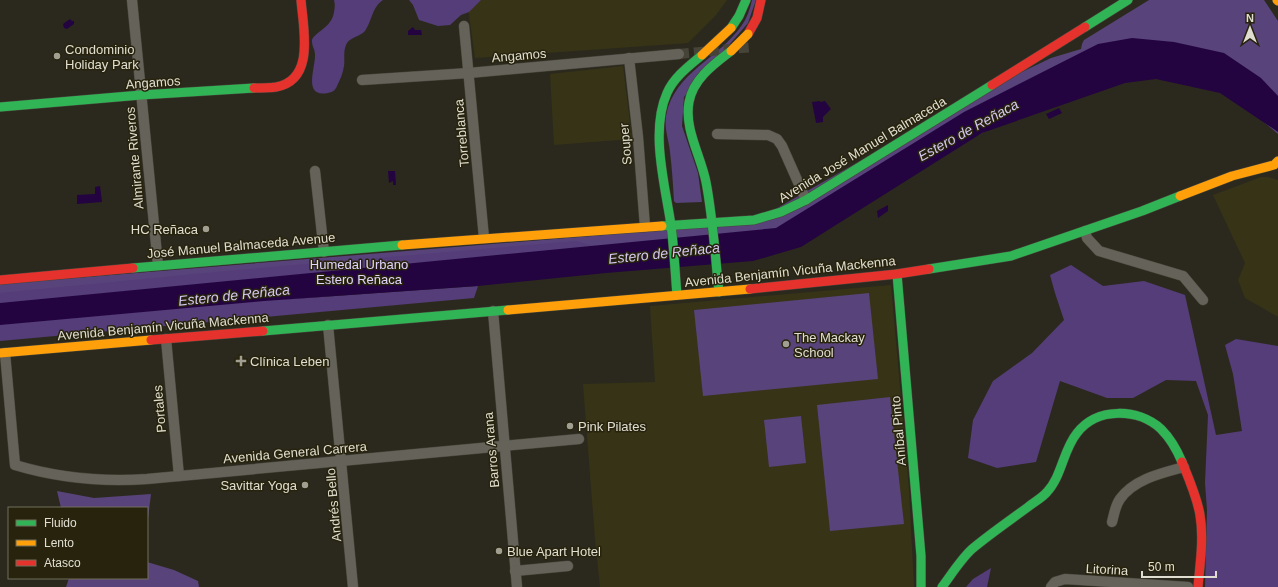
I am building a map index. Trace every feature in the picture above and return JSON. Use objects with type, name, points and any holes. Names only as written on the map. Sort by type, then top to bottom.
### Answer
[{"type":"main road","name":"Angamos","points":[[0,107],[141,95],[278,87],[290,81],[301,69],[304,50],[300,0]]},
{"type":"main road","points":[[677,295],[660,138],[660,112],[666,93],[675,78],[731,28],[740,16],[746,0]]},
{"type":"main road","points":[[719,292],[706,180],[701,160],[689,127],[688,111],[692,95],[698,82],[715,64],[748,34],[757,18],[761,0]]},
{"type":"main road","name":"Avenida José Manuel Balmaceda","points":[[484,238],[645,227],[671,230],[712,227],[767,218],[792,208],[806,200],[1128,0]]},
{"type":"main road","name":"Avenida Benjamín Vicuña Mackenna","points":[[2,353],[719,292],[897,274],[1011,256],[1142,211],[1232,176],[1277,164]]},
{"type":"main road","name":"José Manuel Balmaceda Avenue","points":[[0,280],[158,265],[484,238]]},
{"type":"main road","name":"Aníbal Pinto","points":[[897,274],[921,556],[921,587]]},
{"type":"main road","points":[[942,587],[970,550],[1047,492],[1053,485],[1071,442],[1077,432],[1091,420],[1105,414],[1123,413],[1133,414],[1148,420],[1167,435],[1177,449],[1200,513],[1202,527],[1198,587]]},
{"type":"street","name":"Almirante Riveros","points":[[132,0],[158,265]]},
{"type":"street","name":"Torreblanca","points":[[464,26],[484,238]]},
{"type":"street","name":"Angamos","points":[[362,80],[469,73],[679,54]]},
{"type":"street","name":"Souper","points":[[629,58],[638,137],[645,227]]},
{"type":"street","points":[[717,134],[768,135],[777,139],[782,146],[806,200]]},
{"type":"street","points":[[315,171],[324,252]]},
{"type":"street","points":[[1085,231],[1087,238],[1100,251],[1183,276],[1203,300]]},
{"type":"street","name":"Barros Arana","points":[[493,311],[517,587]]},
{"type":"street","name":"Andrés Bello","points":[[328,325],[353,587]]},
{"type":"street","name":"Portales","points":[[166,339],[179,476]]},
{"type":"street","name":"Avenida General Carrera","points":[[2,353],[15,465],[50,474],[88,480],[127,481],[579,439]]},
{"type":"street","points":[[1112,522],[1120,499],[1128,490],[1146,480],[1184,467]]},
{"type":"street","points":[[516,571],[568,566]]},
{"type":"street","name":"Litorina","points":[[1051,587],[1055,582],[1065,579],[1110,584],[1188,587]]},
{"type":"shaded area","points":[[334,0],[383,0],[374,10],[365,31],[347,42],[343,71],[335,89],[329,93],[320,93],[315,91],[312,80],[315,54],[312,42],[315,36],[330,23],[335,7]]},
{"type":"shaded area","points":[[409,0],[481,0],[469,12],[461,15],[450,25],[438,26],[419,20],[413,5]]},
{"type":"shaded area","points":[[467,0],[727,0],[716,15],[688,43],[475,58]]},
{"type":"shaded area","points":[[623,66],[632,139],[554,145],[550,74]]},
{"type":"shaded area","points":[[1261,177],[1268,177],[1278,180],[1278,317],[1245,298],[1238,280],[1245,263],[1213,195]]},
{"type":"shaded area","points":[[576,241],[593,246],[0,303],[0,293],[226,271]]},
{"type":"shaded area","points":[[1071,265],[1103,286],[1144,281],[1185,295],[1216,435],[1242,431],[1233,374],[1225,345],[1236,339],[1278,346],[1278,587],[1205,587],[1207,510],[1205,483],[1208,415],[1196,381],[1166,380],[1133,398],[1107,398],[1060,381],[1036,462],[997,468],[968,458],[973,420],[993,381],[1032,353],[1064,320],[1050,275]]},
{"type":"shaded area","name":"The Mackay School","points":[[891,285],[909,490],[914,587],[600,587],[583,384],[655,382],[650,306]]},
{"type":"shaded area","points":[[478,286],[474,298],[0,341],[0,325],[264,301]]},
{"type":"shaded area","points":[[991,568],[987,587],[966,587],[973,579]]},
{"type":"green space","points":[[752,0],[756,0],[748,23],[684,97],[682,126],[698,173],[702,202],[676,203],[674,201],[671,158],[666,125],[666,116],[671,101],[678,88],[687,77],[722,47],[742,25]]},
{"type":"green space","name":"Humedal Urbano Estero Reñaca","points":[[1149,0],[1264,0],[1278,21],[1278,134],[1220,85],[1183,74],[1064,90],[744,258],[0,326],[0,284],[751,223],[990,87],[1051,58],[1081,49],[1084,40]]},
{"type":"green space","name":"The Mackay School","points":[[869,293],[878,379],[703,396],[694,310]]},
{"type":"green space","points":[[890,397],[904,524],[830,531],[817,405]]},
{"type":"green space","points":[[801,416],[806,463],[769,467],[764,420]]},
{"type":"green space","points":[[57,491],[94,498],[151,494],[148,519],[148,507],[61,507]]},
{"type":"green space","points":[[148,562],[174,570],[198,581],[199,587],[66,587],[69,579],[148,579]]},
{"type":"water","points":[[70,19],[74,21],[74,24],[67,29],[64,28],[63,24]]},
{"type":"water","points":[[413,27],[415,30],[421,30],[422,35],[408,35],[408,31]]},
{"type":"water","name":"Humedal Urbano Estero Reñaca","points":[[1132,38],[1174,42],[1224,53],[1261,78],[1278,96],[1278,132],[1220,93],[1156,79],[1125,83],[982,133],[801,247],[753,261],[606,273],[478,286],[264,301],[0,325],[0,303],[776,228],[964,112],[1098,44]]},
{"type":"water","points":[[825,101],[831,109],[823,117],[823,122],[816,123],[812,102]]},
{"type":"water","points":[[1059,108],[1062,113],[1049,119],[1046,114]]},
{"type":"water","points":[[388,171],[395,171],[396,185],[393,185],[393,181],[389,183]]},
{"type":"water","points":[[100,186],[102,202],[77,204],[77,195],[95,194],[95,187]]},
{"type":"water","points":[[888,205],[888,211],[878,218],[877,211]]},
{"type":"tunnel","points":[[679,54],[753,47]]},
{"type":"traffic: fast","points":[[731,28],[739,16],[746,0]]},
{"type":"traffic: fast","points":[[1085,27],[1128,0]]},
{"type":"traffic: fast","points":[[719,292],[706,182],[691,132],[688,112],[691,94],[695,86],[711,67],[731,51]]},
{"type":"traffic: fast","points":[[677,295],[671,225],[660,158],[660,124],[662,108],[670,87],[682,72],[702,55]]},
{"type":"traffic: fast","points":[[662,226],[754,220],[781,212],[806,200],[992,85]]},
{"type":"traffic: fast","points":[[0,107],[141,95],[254,88]]},
{"type":"traffic: fast","points":[[929,269],[1011,256],[1142,211],[1180,196]]},
{"type":"traffic: fast","points":[[133,268],[402,245]]},
{"type":"traffic: fast","points":[[897,274],[921,556],[921,587]]},
{"type":"traffic: fast","points":[[263,331],[508,310]]},
{"type":"traffic: fast","points":[[942,587],[960,562],[972,549],[1047,492],[1056,478],[1072,440],[1085,425],[1095,418],[1118,413],[1130,414],[1152,422],[1167,436],[1176,449],[1182,462]]},
{"type":"traffic: slow","points":[[702,55],[731,28]]},
{"type":"traffic: slow","points":[[731,51],[748,34]]},
{"type":"traffic: slow","points":[[1180,196],[1232,176],[1274,165],[1278,161]]},
{"type":"traffic: slow","points":[[402,245],[662,226]]},
{"type":"traffic: slow","points":[[508,310],[750,289]]},
{"type":"traffic: slow","points":[[0,353],[151,340]]},
{"type":"traffic: jam","points":[[254,88],[276,87],[289,82],[297,74],[302,64],[305,38],[301,0]]},
{"type":"traffic: jam","points":[[748,34],[757,18],[761,0]]},
{"type":"traffic: jam","points":[[992,85],[1085,27]]},
{"type":"traffic: jam","points":[[0,280],[133,268]]},
{"type":"traffic: jam","points":[[750,289],[897,274],[929,269]]},
{"type":"traffic: jam","points":[[151,340],[263,331]]},
{"type":"traffic: jam","points":[[1182,462],[1195,495],[1200,515],[1202,542],[1198,587]]},
{"type":"place","name":"Condominio Holiday Park","points":[[57,56]]},
{"type":"place","name":"HC Reñaca","points":[[206,229]]},
{"type":"place","name":"The Mackay School","points":[[786,344]]},
{"type":"place","name":"Clínica Leben","points":[[241,361]]},
{"type":"place","name":"Pink Pilates","points":[[570,426]]},
{"type":"place","name":"Savittar Yoga","points":[[305,485]]},
{"type":"place","name":"Blue Apart Hotel","points":[[499,551]]},
{"type":"water label","name":"Estero de Reñaca","points":[[968,130]]},
{"type":"water label","name":"Estero de Reñaca","points":[[664,253]]},
{"type":"water label","name":"Estero de Reñaca","points":[[234,295]]}]
